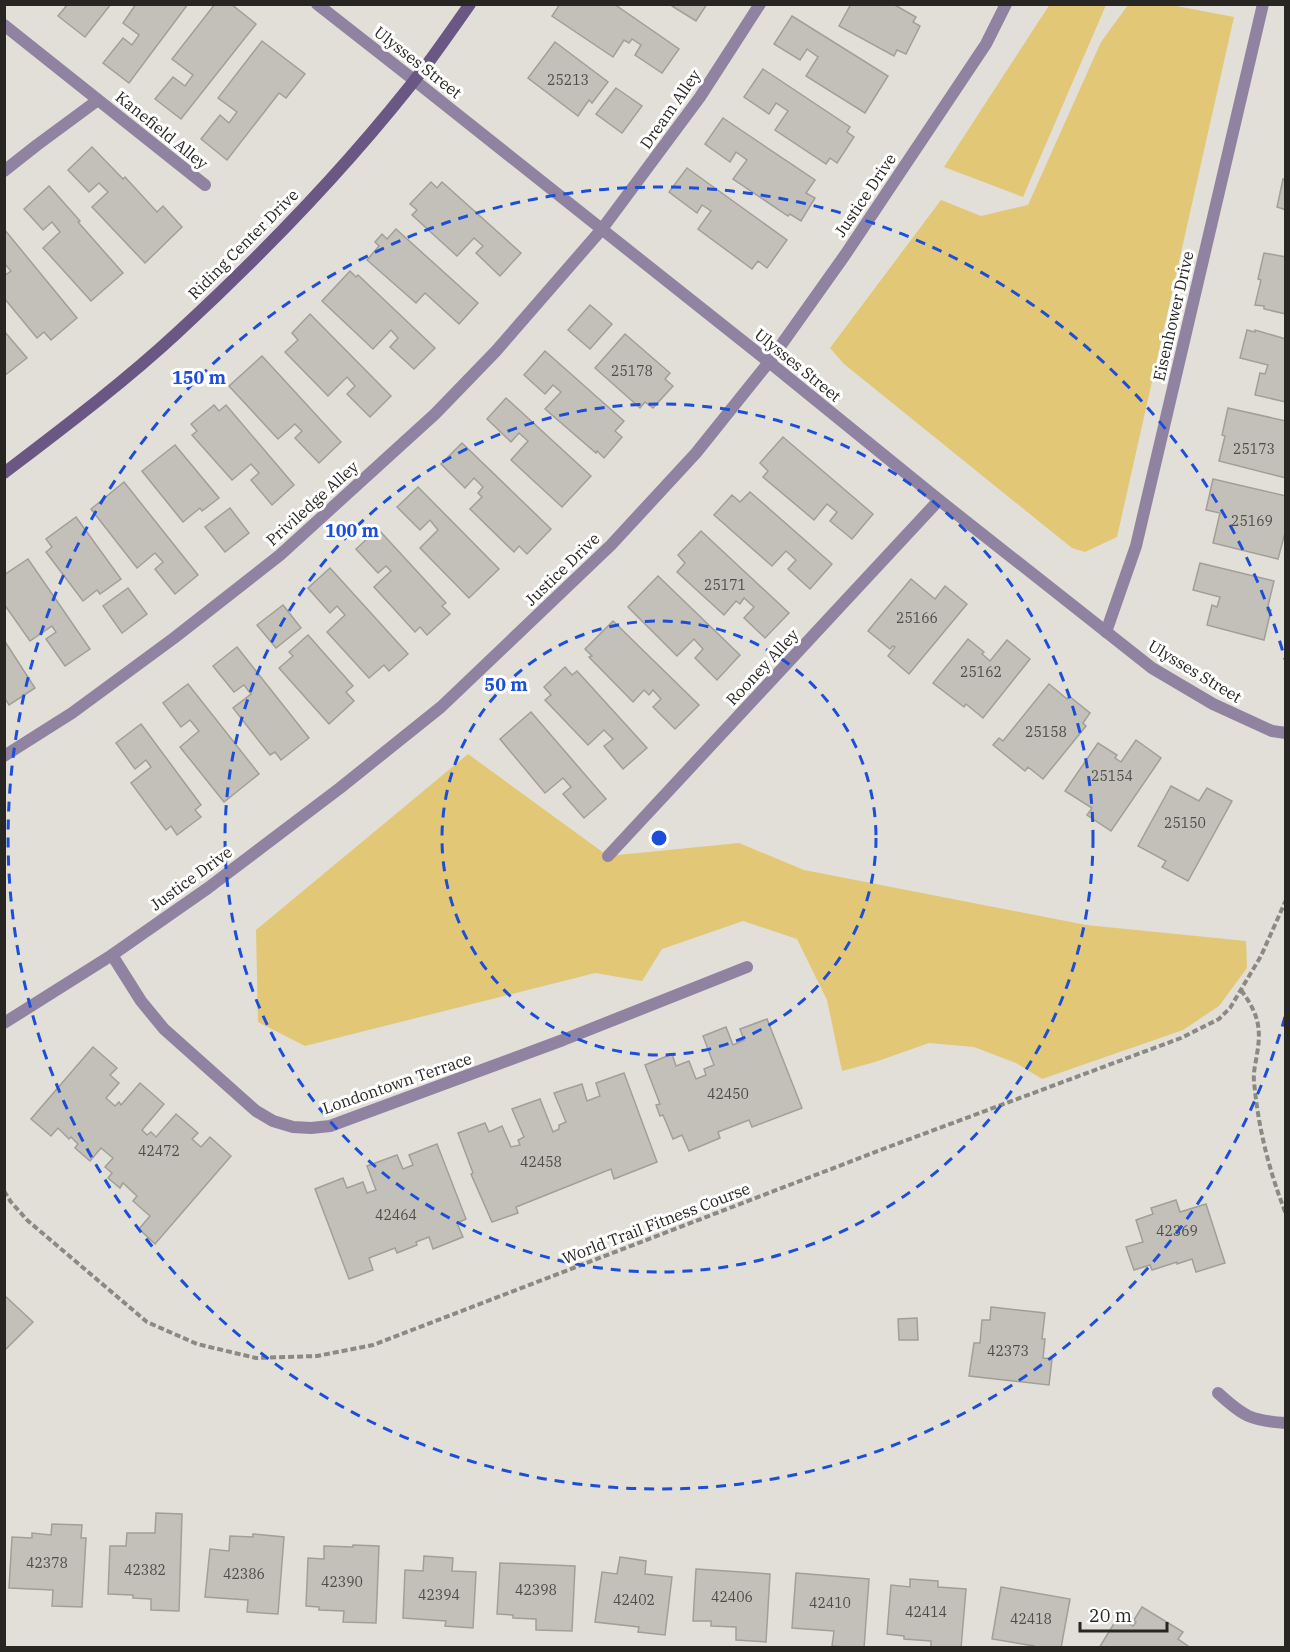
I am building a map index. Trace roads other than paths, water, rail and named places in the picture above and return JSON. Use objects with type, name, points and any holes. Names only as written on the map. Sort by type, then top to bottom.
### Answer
[{"type":"street","name":"Ulysses Street","points":[[317,4],[1152,668],[1213,704],[1272,731],[1286,733]]},
{"type":"street","name":"Riding Center Drive","points":[[4,473],[92,406],[176,334],[265,249],[350,158],[414,80],[470,4]]},
{"type":"street","name":"Dream Alley","points":[[602,229],[700,97],[760,4]]},
{"type":"street","name":"Justice Drive","points":[[4,1023],[112,955],[208,888],[340,788],[441,707],[611,545],[696,453],[768,362],[852,246],[986,44],[1006,4]]},
{"type":"street","name":"Eisenhower Drive","points":[[1106,632],[1136,546],[1263,4]]},
{"type":"street","name":"Kanefield Alley","points":[[4,25],[206,185]]},
{"type":"street","name":"Kanefield Alley","points":[[4,171],[98,100]]},
{"type":"street","name":"Priviledge Alley","points":[[4,756],[90,699],[174,638],[280,555],[435,414],[496,351],[602,229]]},
{"type":"street","name":"Rooney Alley","points":[[608,856],[939,500]]},
{"type":"street","name":"Londontown Terrace","points":[[112,955],[141,1001],[164,1029],[256,1111],[273,1121],[293,1127],[311,1128],[330,1126],[369,1113],[563,1040],[747,967]]},
{"type":"street","points":[[1218,1393],[1247,1417],[1286,1424]]}]
